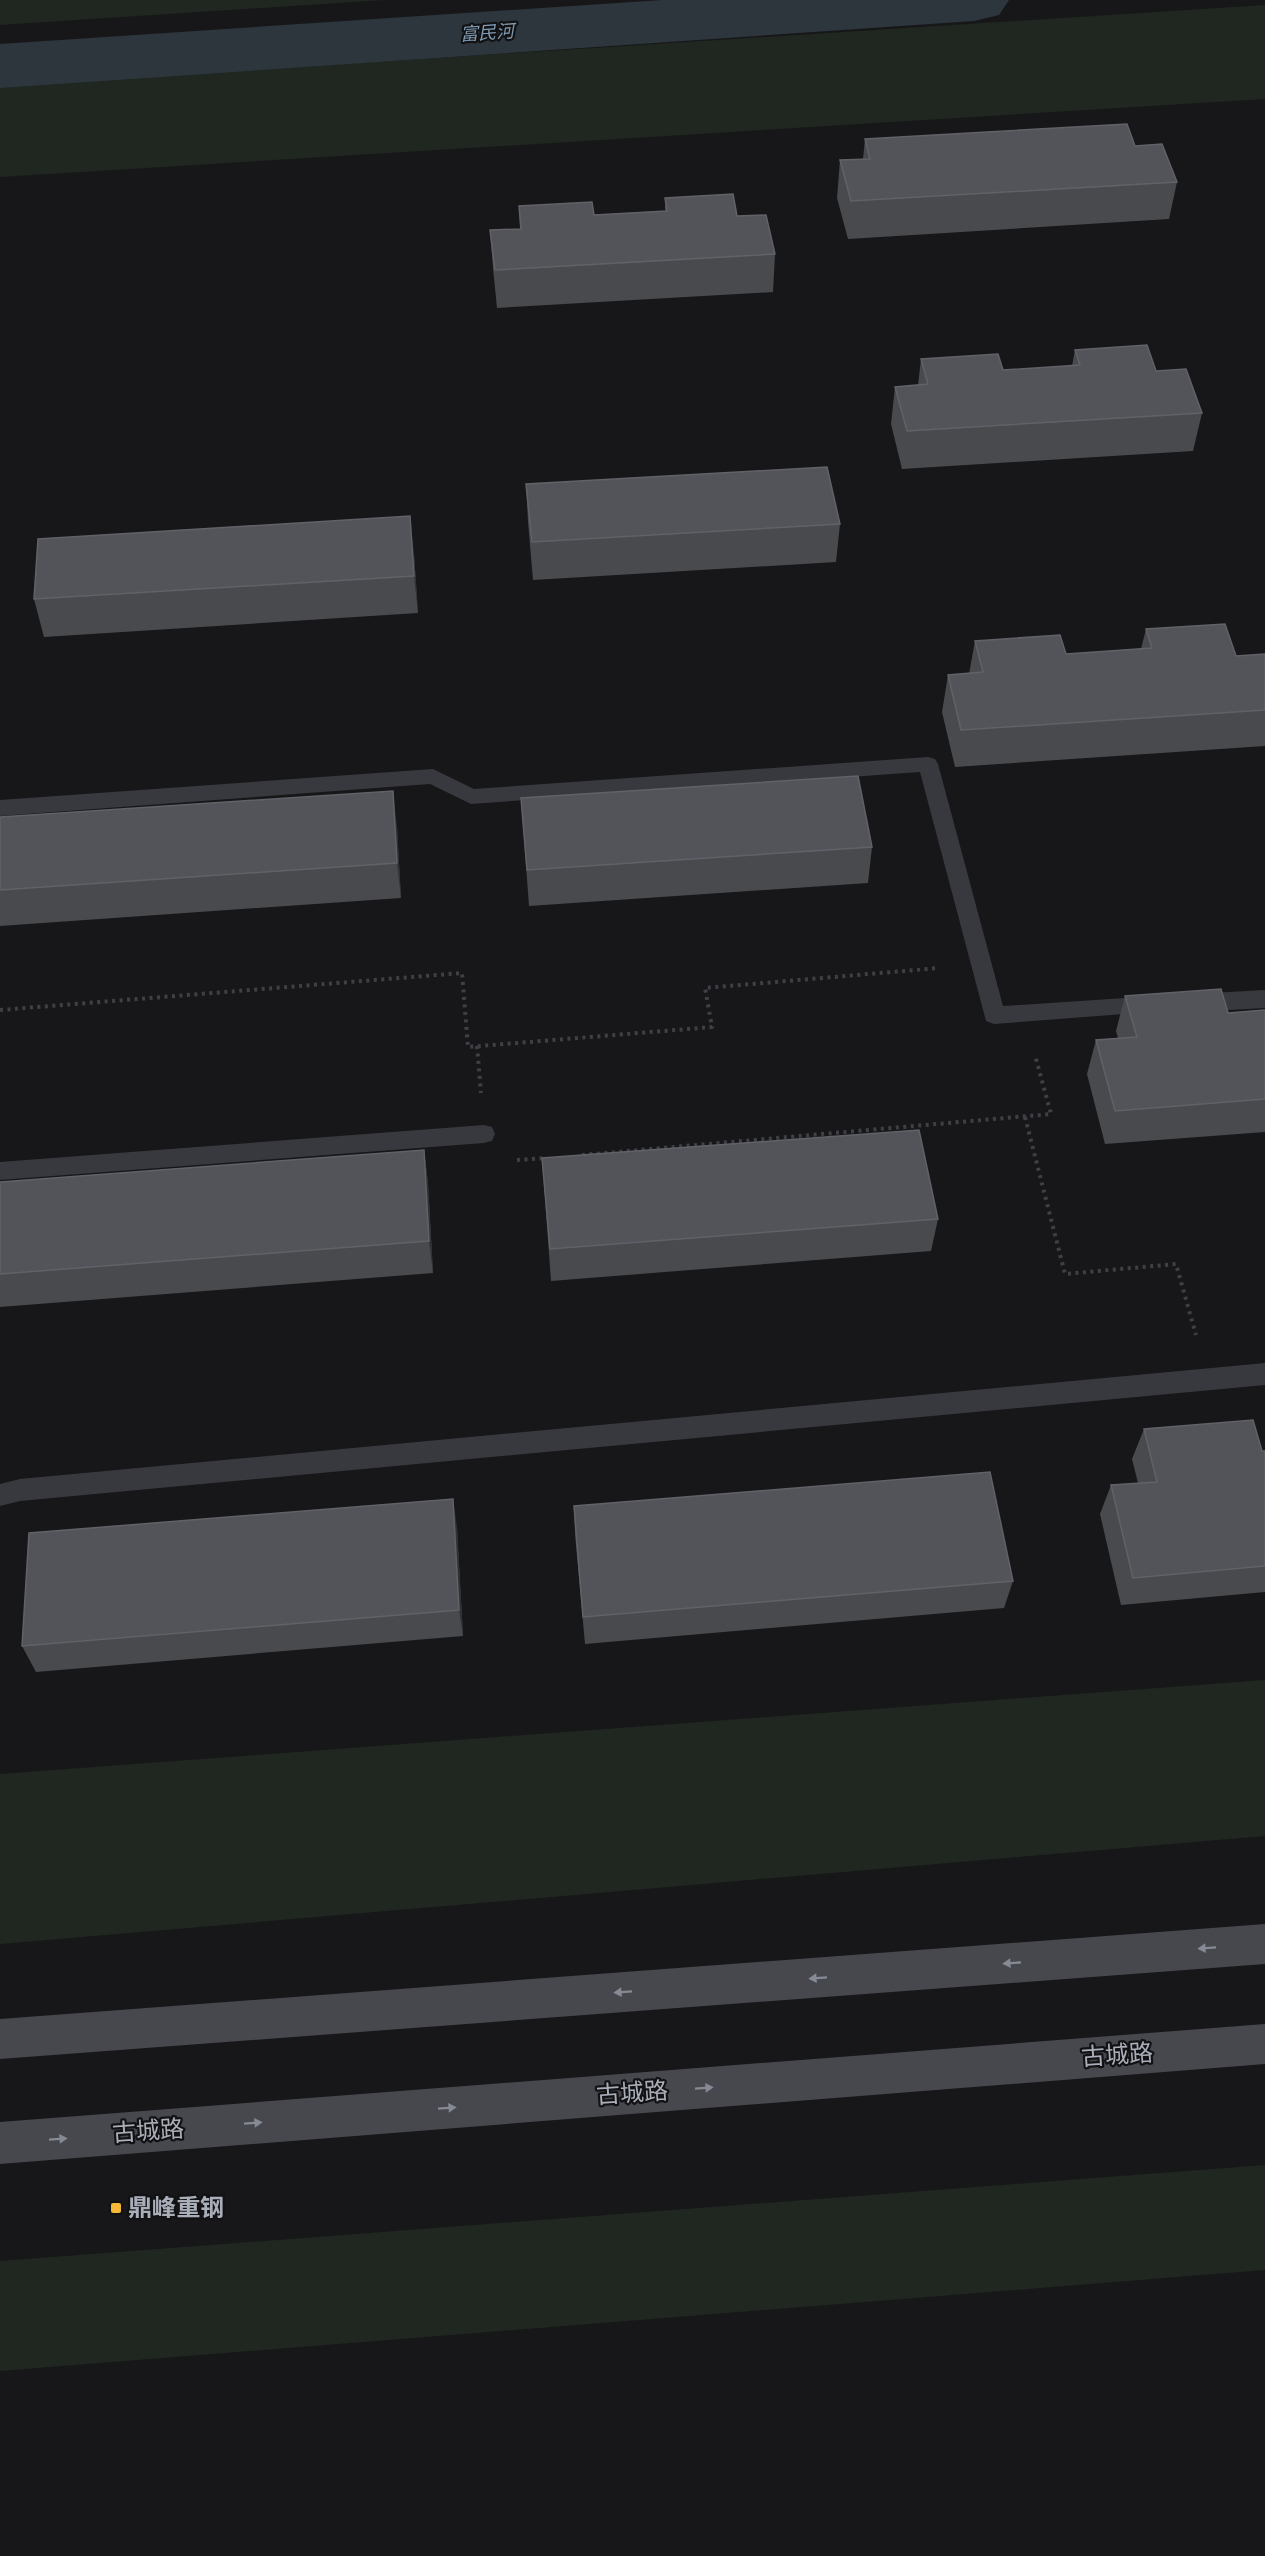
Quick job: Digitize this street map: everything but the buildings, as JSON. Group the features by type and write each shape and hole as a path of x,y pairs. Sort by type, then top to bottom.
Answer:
{"main road":[{"path":"0,2039 1265,1944"},
{"name":"古城路","path":"0,2143 1265,2044"}],"lane":[{"path":"0,808 433,776 471,797 928,764 994,1015 1265,999"},
{"path":"0,1171 484,1134"},
{"path":"0,1495 32,1489 1265,1374"}],"path":[{"path":"0,1011 462,974 468,1047 712,1027 705,988 981,965"},
{"path":"580,1155 1051,1114 1023,1013"},
{"path":"477,1046 486,1163 557,1157"},
{"path":"1025,1117 1065,1274 1176,1264 1209,1380"}],"shaded area":[{"path":"0,0 384,0 0,25"},
{"path":"1265,5 1265,99 0,177 0,86"},
{"path":"1265,1680 1265,1836 0,1944 0,1774"},
{"path":"1265,2165 1265,2270 0,2371 0,2261"}],"waterway":[{"name":"富民河","path":"0,66 974,0"}],"place":[{"name":"鼎峰重钢","path":"116,2208"}]}
